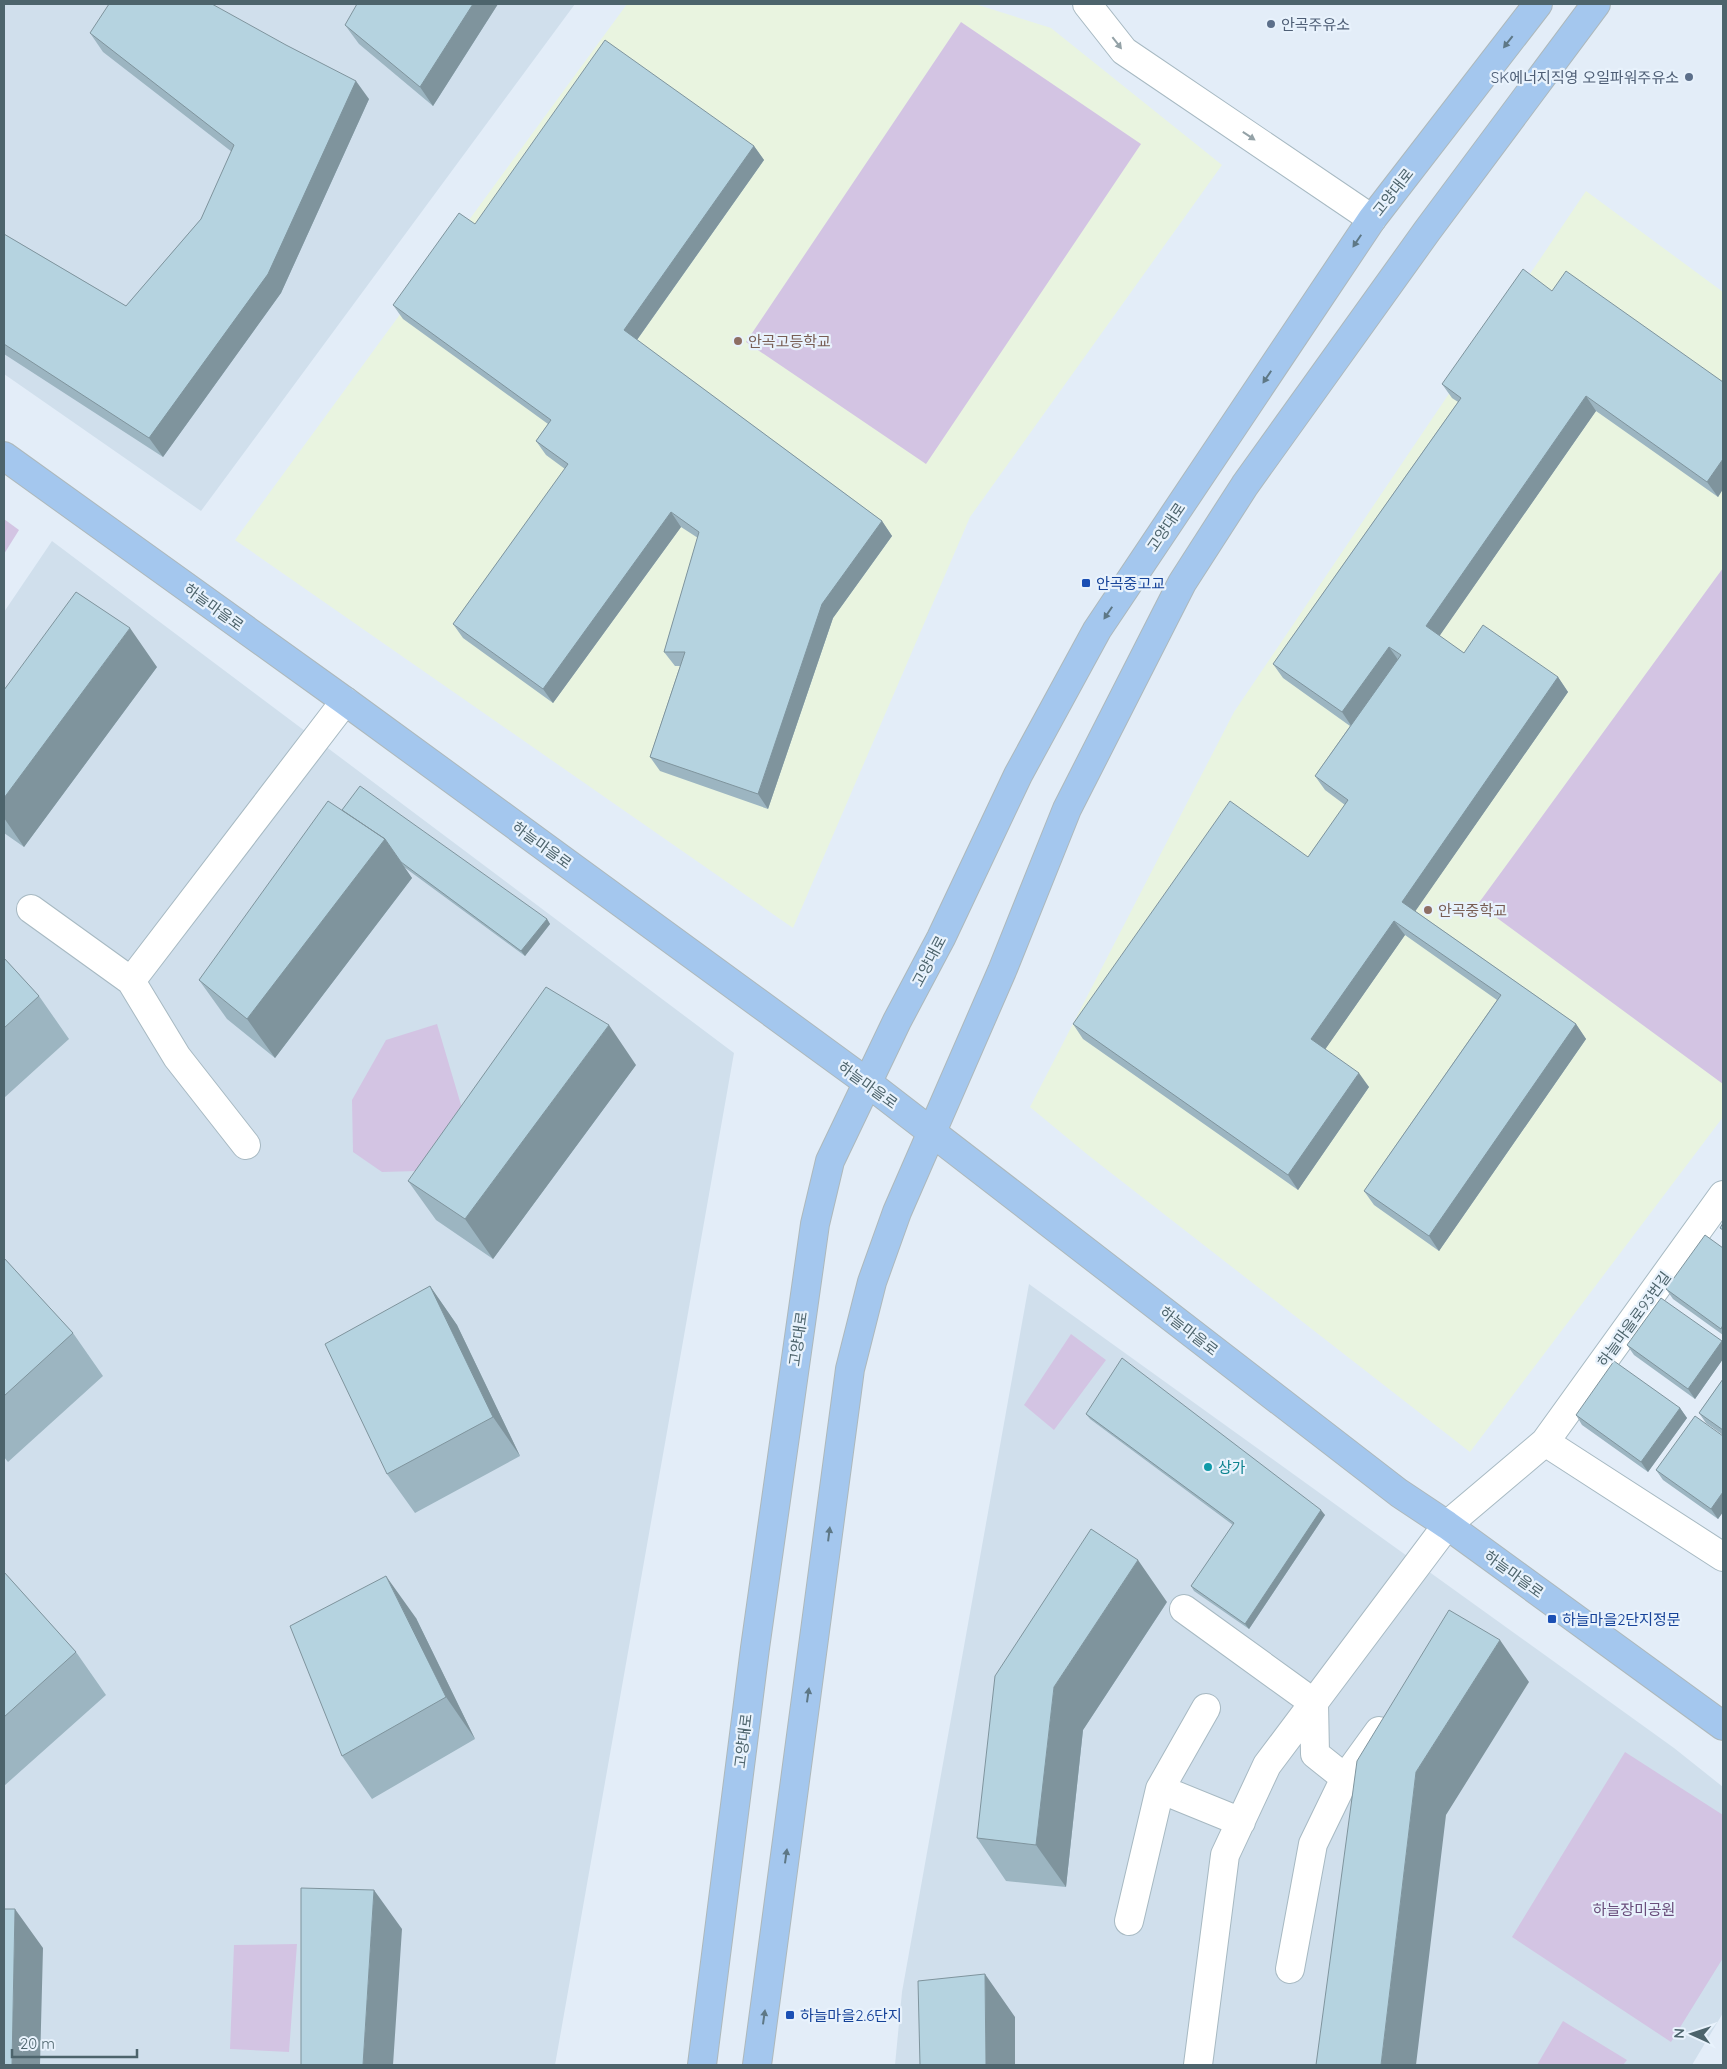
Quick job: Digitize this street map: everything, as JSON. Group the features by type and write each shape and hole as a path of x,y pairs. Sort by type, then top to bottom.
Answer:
{"main road":[{"name":"고양대로","path":"702,2065 756,1638 815,1224 830,1161 941,938 1018,775 1097,630 1372,219 1538,4"},
{"path":"757,2065 850,1369 872,1282 897,1212 932,1133 1067,809 1182,583 1245,485 1427,231 1596,4"},
{"name":"하늘마을로","path":"4,456 345,701 868,1083 1399,1493 1447,1525 1723,1726"}],"street":[{"path":"1087,4 1124,51 1372,219"},
{"path":"131,981 345,701"},
{"path":"31,909 131,981 177,1057 246,1145"},
{"name":"하늘마을로93번길","path":"1198,2065 1225,1855 1267,1765 1447,1525 1545,1442 1723,1195"},
{"path":"1545,1442 1723,1557"},
{"path":"1184,1609 1314,1703 1315,1754 1345,1778"},
{"path":"1129,1921 1160,1789 1206,1708"},
{"path":"1290,1969 1313,1844 1345,1778 1387,1720"},
{"path":"1160,1789 1241,1822"}],"shaded area":[{"path":"4,4 575,4 201,511 4,374"},
{"name":"안곡고등학교","path":"627,4 975,4 1051,28 1222,165 970,517 793,928 235,540"},
{"name":"안곡중학교","path":"1586,191 1723,292 1723,1117 1470,1452 1088,1155 1030,1107 1234,712"},
{"path":"52,541 734,1053 555,2065 4,2065 4,612"},
{"path":"1029,1284 1674,1748 1723,1787 1723,2013 1692,2065 895,2065 902,1992"}],"green space":[{"path":"961,22 1141,144 926,464 746,342"},
{"path":"4,519 19,530 4,554"},
{"path":"1723,568 1723,1084 1478,904"},
{"path":"437,1024 464,1115 417,1171 382,1172 353,1152 352,1100 386,1040"},
{"path":"1071,1334 1106,1360 1054,1430 1024,1405"},
{"name":"하늘장미공원","path":"1625,1752 1723,1815 1723,1958 1671,2042 1512,1937"},
{"path":"297,1944 289,2052 230,2049 234,1945"},
{"path":"1563,2021 1627,2060 1623,2065 1537,2065"}],"building":[{"path":"109,4 212,4 356,81 268,274 149,438 4,344 4,234 126,306 201,219 234,145 90,33"},
{"path":"357,4 473,4 420,87 345,25"},
{"path":"605,40 754,146 624,330 882,521 822,604 758,794 650,757 685,652 664,652 699,532 671,512 543,689 453,624 568,464 536,441 551,420 393,305 459,213 475,224"},
{"path":"1523,269 1552,291 1566,271 1723,382 1723,459 1707,482 1586,396 1426,626 1464,653 1483,625 1558,677 1402,902 1576,1024 1429,1236 1364,1191 1501,995 1394,921 1311,1039 1359,1073 1288,1175 1073,1024 1230,801 1308,857 1348,800 1315,776 1401,655 1389,647 1342,712 1273,664 1461,398 1442,384"},
{"path":"76,592 130,628 4,798 4,690"},
{"path":"360,786 547,919 521,951 401,862 385,839 342,810"},
{"path":"328,801 385,839 247,1019 199,980"},
{"path":"4,958 39,996 4,1028"},
{"path":"546,987 609,1025 465,1219 408,1181"},
{"path":"1705,1235 1723,1248 1723,1325 1721,1329 1666,1289"},
{"path":"4,1258 73,1333 4,1396"},
{"path":"430,1286 493,1417 387,1474 325,1344"},
{"path":"1661,1298 1722,1341 1688,1389 1627,1345"},
{"name":"상가","path":"1122,1358 1321,1510 1245,1624 1191,1586 1234,1523 1086,1414"},
{"path":"1614,1361 1680,1408 1641,1462 1576,1415"},
{"path":"1723,1379 1723,1430 1699,1413"},
{"path":"1695,1416 1723,1436 1723,1492 1711,1509 1656,1470"},
{"path":"1091,1529 1138,1560 1054,1687 1036,1845 977,1838 995,1676"},
{"path":"4,1572 76,1652 4,1717"},
{"path":"386,1576 446,1697 342,1756 290,1626"},
{"path":"1449,1610 1500,1640 1416,1772 1381,2065 1316,2065 1357,1761"},
{"path":"301,1888 374,1890 363,2065 301,2065"},
{"path":"4,1909 15,1909 12,2065 4,2065"},
{"path":"985,1974 986,2065 920,2065 918,1981"}],"place":[{"name":"안곡주유소","path":"1271,24"},
{"name":"SK에너지직영 오일파워주유소","path":"1689,77"},
{"name":"안곡고등학교","path":"738,341"},
{"name":"안곡중고교","path":"1086,583"},
{"name":"안곡중학교","path":"1428,910"},
{"name":"상가","path":"1208,1467"},
{"name":"하늘마을2단지정문","path":"1552,1619"},
{"name":"하늘마을2.6단지","path":"790,2015"}]}
